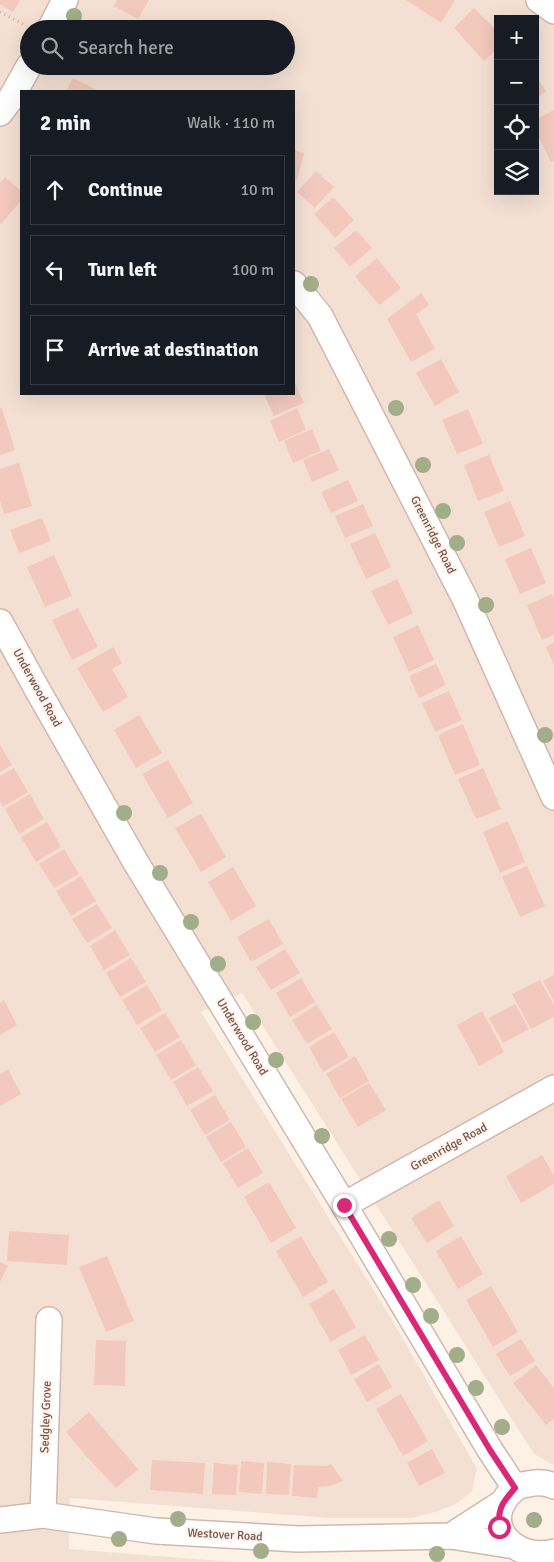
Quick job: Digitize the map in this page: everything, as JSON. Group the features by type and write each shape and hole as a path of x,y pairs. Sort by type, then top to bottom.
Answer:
{"street":[{"path":"55,20 65,0"},
{"path":"539,0 554,11"},
{"path":"0,113 10,100 24,75"},
{"name":"Greenridge Road","path":"295,285 320,316 465,598 554,797"},
{"name":"Underwood Road","path":"0,622 135,861 490,1450 508,1496"},
{"name":"Greenridge Road","path":"344,1205 554,1088"},
{"name":"Sedgley Grove","path":"42,1515 49,1320"},
{"name":"Underwood Road","path":"490,1450 546,1484"},
{"path":"451,1536 508,1496 520,1485 546,1484"},
{"path":"508,1496 499,1514 499,1527 508,1546"},
{"name":"Westover Road","path":"0,1520 42,1515 156,1531 298,1540 451,1536 508,1546 520,1553 541,1557"}],"path":[{"path":"0,12 20,23"}],"shaded area":[{"path":"0,0 554,0 554,1465 534,1454 242,993 201,1012 394,1323 477,1469 472,1491 456,1504 411,1518 330,1518 70,1498 69,1549 233,1562 0,1562"}],"building":[{"path":"0,0 20,0 13,12 0,4"},
{"path":"117,0 149,0 138,19 114,6"},
{"path":"406,0 455,0 441,23"},
{"path":"474,8 494,28 494,52 484,61 454,28"},
{"path":"73,78 97,90 67,90"},
{"path":"539,81 546,91 539,96"},
{"path":"554,110 554,161 551,162 539,138 539,118"},
{"path":"295,150 304,153 297,180 295,179"},
{"path":"316,171 334,187 315,208 297,192"},
{"path":"5,177 20,190 20,202 1,224 0,223 0,183"},
{"path":"333,197 354,220 335,238 314,214"},
{"path":"356,230 372,248 350,267 334,248"},
{"path":"377,258 401,288 379,305 355,276"},
{"path":"421,293 429,305 416,314 435,349 411,362 387,319"},
{"path":"441,359 459,392 435,406 416,373"},
{"path":"295,383 304,403 274,416 264,395 295,395"},
{"path":"0,408 2,408 15,450 0,455"},
{"path":"297,408 306,430 279,442 270,421"},
{"path":"468,409 483,444 457,454 442,420"},
{"path":"312,429 321,451 293,463 284,441"},
{"path":"329,449 339,470 312,482 303,460"},
{"path":"489,455 504,491 478,501 464,465"},
{"path":"19,463 32,506 4,514 0,501 0,469"},
{"path":"348,480 358,501 331,513 321,492"},
{"path":"510,501 525,536 499,547 484,512"},
{"path":"363,504 373,526 345,538 335,516"},
{"path":"42,518 51,541 19,553 10,530"},
{"path":"375,533 391,567 366,579 350,544"},
{"path":"531,548 546,583 520,594 505,559"},
{"path":"54,555 72,596 45,607 27,567"},
{"path":"397,579 413,613 388,625 371,591"},
{"path":"552,594 554,598 554,635 542,640 527,605"},
{"path":"78,608 98,647 72,660 52,620"},
{"path":"418,625 434,660 409,672 393,637"},
{"path":"554,643 554,665 546,647"},
{"path":"113,647 122,663 112,669 128,697 103,712 77,668"},
{"path":"436,664 446,685 419,698 409,676"},
{"path":"449,691 462,720 435,732 422,703"},
{"path":"139,715 162,753 136,768 114,730"},
{"path":"463,724 480,765 455,775 438,735"},
{"path":"0,745 12,765 0,772"},
{"path":"168,760 193,803 168,818 142,774"},
{"path":"14,768 28,792 3,807 0,802 0,776"},
{"path":"483,768 501,809 476,819 458,779"},
{"path":"30,794 44,819 19,834 5,809"},
{"path":"201,814 226,857 201,872 175,828"},
{"path":"508,821 525,862 500,873 483,832"},
{"path":"47,822 61,847 36,862 21,837"},
{"path":"64,849 79,874 54,888 39,864"},
{"path":"527,866 545,906 520,917 502,877"},
{"path":"233,867 256,906 231,921 208,882"},
{"path":"81,876 96,901 71,916 56,891"},
{"path":"97,904 112,928 87,943 72,919"},
{"path":"269,919 283,944 251,962 237,937"},
{"path":"115,930 130,955 104,970 90,946"},
{"path":"285,949 300,973 271,990 256,967"},
{"path":"131,958 146,982 120,997 106,973"},
{"path":"554,975 554,1001 543,981"},
{"path":"301,978 315,1002 290,1017 276,993"},
{"path":"540,980 554,1005 554,1017 531,1029 512,994"},
{"path":"147,985 162,1010 137,1025 122,1000"},
{"path":"4,1000 17,1025 0,1035 0,1003"},
{"path":"515,1004 529,1029 503,1043 489,1018"},
{"path":"317,1005 332,1029 307,1044 292,1020"},
{"path":"482,1011 504,1052 479,1066 457,1025"},
{"path":"165,1013 180,1037 155,1052 140,1028"},
{"path":"334,1032 349,1057 323,1072 309,1047"},
{"path":"181,1040 196,1065 171,1080 156,1055"},
{"path":"355,1056 369,1081 340,1098 326,1074"},
{"path":"198,1067 213,1091 187,1106 173,1082"},
{"path":"8,1069 21,1094 0,1106 0,1074"},
{"path":"369,1083 386,1110 358,1127 341,1099"},
{"path":"215,1095 230,1120 205,1135 190,1110"},
{"path":"231,1122 246,1147 221,1162 206,1137"},
{"path":"248,1148 263,1173 238,1188 223,1163"},
{"path":"542,1155 554,1176 554,1184 521,1203 506,1176"},
{"path":"269,1182 296,1228 271,1243 244,1197"},
{"path":"439,1200 454,1226 427,1243 411,1218"},
{"path":"9,1231 69,1235 67,1265 7,1261"},
{"path":"301,1236 328,1282 303,1297 276,1251"},
{"path":"461,1236 483,1274 458,1289 436,1251"},
{"path":"107,1256 134,1321 106,1332 79,1267"},
{"path":"0,1262 8,1266 0,1282"},
{"path":"491,1286 518,1332 493,1347 466,1300"},
{"path":"334,1289 356,1327 331,1342 309,1304"},
{"path":"365,1335 379,1360 351,1375 338,1350"},
{"path":"521,1339 535,1361 510,1376 496,1354"},
{"path":"96,1340 126,1341 125,1386 94,1385"},
{"path":"379,1364 392,1387 367,1402 354,1379"},
{"path":"536,1365 554,1388 554,1419 546,1425 513,1383"},
{"path":"401,1394 428,1441 403,1456 376,1409"},
{"path":"89,1412 138,1469 116,1488 66,1432"},
{"path":"432,1449 445,1473 419,1486 407,1463"},
{"path":"152,1460 205,1463 203,1494 150,1490"},
{"path":"241,1461 264,1463 262,1494 239,1492"},
{"path":"267,1462 291,1464 289,1495 266,1494"},
{"path":"214,1463 238,1465 236,1495 212,1494"},
{"path":"331,1464 343,1481 330,1486 318,1487 317,1498 292,1496 294,1465 326,1466"}],"route":[{"path":"344,1205 490,1450 515,1488 502,1503 499,1514 499,1527"}]}
